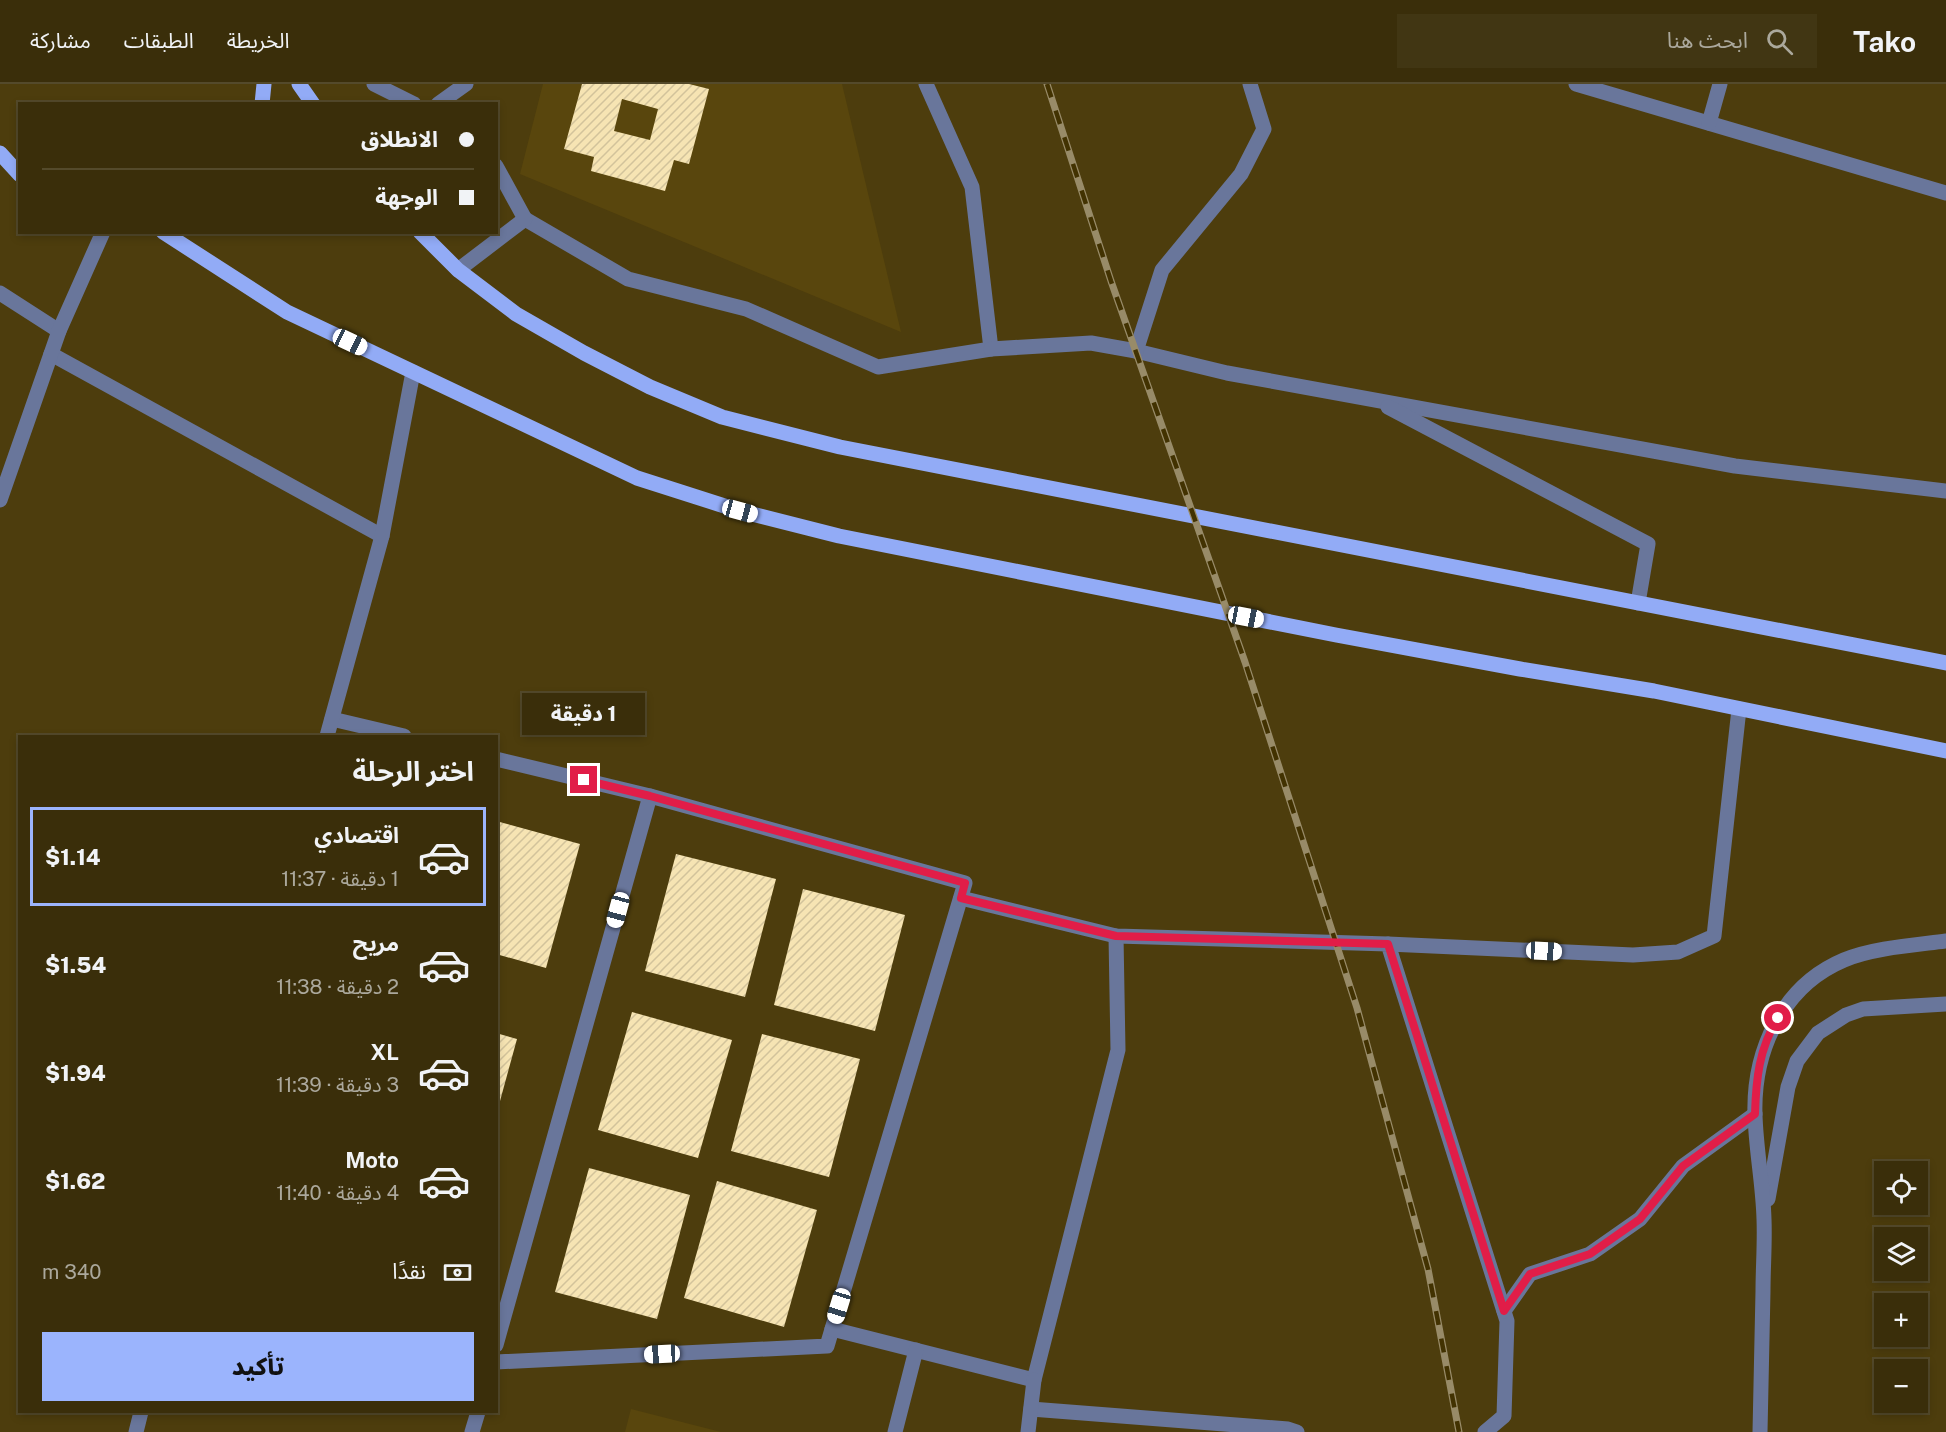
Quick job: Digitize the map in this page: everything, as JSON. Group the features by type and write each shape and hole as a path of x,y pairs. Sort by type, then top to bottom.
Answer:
{"main road":[{"path":"262,102 264,84"},
{"path":"299,84 312,102"},
{"path":"0,153 18,172"},
{"path":"166,234 287,312 637,478 691,497 839,536 1336,635 1653,691 1946,751"},
{"path":"422,234 458,270 516,314 650,387 722,417 840,447 1946,663"}],"street":[{"path":"374,84 410,102"},
{"path":"441,102 466,84"},
{"path":"926,84 972,187 991,349"},
{"path":"1136,351 1162,270 1240,174 1264,129 1250,84"},
{"path":"1576,84 1946,193"},
{"path":"1709,123 1720,84"},
{"path":"498,170 525,219 628,279 746,309 878,367 991,349 1091,343 1136,351 1227,373 1735,466 1946,491"},
{"path":"458,270 525,219"},
{"path":"0,500 59,331 102,234"},
{"path":"0,293 59,331"},
{"path":"51,354 382,536"},
{"path":"327,735 382,536 413,372"},
{"path":"1375,400 1648,544 1638,603"},
{"path":"961,898 1116,936 1388,944 1632,955 1678,952 1714,936 1739,708"},
{"path":"332,719 400,735"},
{"path":"498,759 650,796 965,883 827,1346 498,1362"},
{"path":"498,1338 650,796"},
{"path":"1028,1432 1034,1380 1118,1050 1116,936"},
{"path":"1760,1432 1764,1220 1755,1114 1756,1079 1761,1053 1784,1007 1822,971 1845,959 1886,949 1946,941"},
{"path":"1388,944 1507,1321 1504,1416 1485,1432"},
{"path":"1764,1220 1788,1087 1797,1061 1806,1046 1832,1023 1863,1009 1946,1004"},
{"path":"1504,1311 1530,1274 1590,1254 1640,1219 1683,1166 1755,1114"},
{"path":"832,1329 1034,1380"},
{"path":"895,1432 916,1350"},
{"path":"1031,1409 1292,1431"},
{"path":"136,1432 141,1413"},
{"path":"472,1432 478,1413"}],"shaded area":[{"path":"543,84 842,84 901,332 520,174"},
{"path":"631,1409 721,1432 625,1432"}],"building":[{"path":"582,84 689,84 709,89 689,164 674,160 665,191 591,171 594,157 564,149","holes":["622,99 658,109 650,140 614,131"]},
{"path":"498,822 580,844 546,968 498,955"},
{"path":"676,854 776,879 745,997 645,971"},
{"path":"803,889 905,915 875,1031 774,1005"},
{"path":"632,1012 732,1040 698,1158 598,1130"},
{"path":"498,1034 517,1039 498,1108"},
{"path":"762,1034 860,1059 829,1177 731,1151"},
{"path":"589,1168 690,1195 657,1319 555,1292"},
{"path":"717,1181 817,1210 784,1327 684,1298"}],"railway":[{"path":"1047,84 1111,281 1245,662 1357,1008 1428,1269 1459,1432"}],"route":[{"path":"584,780 965,883 961,898 1116,936 1388,944 1504,1311 1530,1274 1590,1254 1640,1219 1683,1166 1755,1114 1756,1079 1761,1053 1778,1018"}]}
